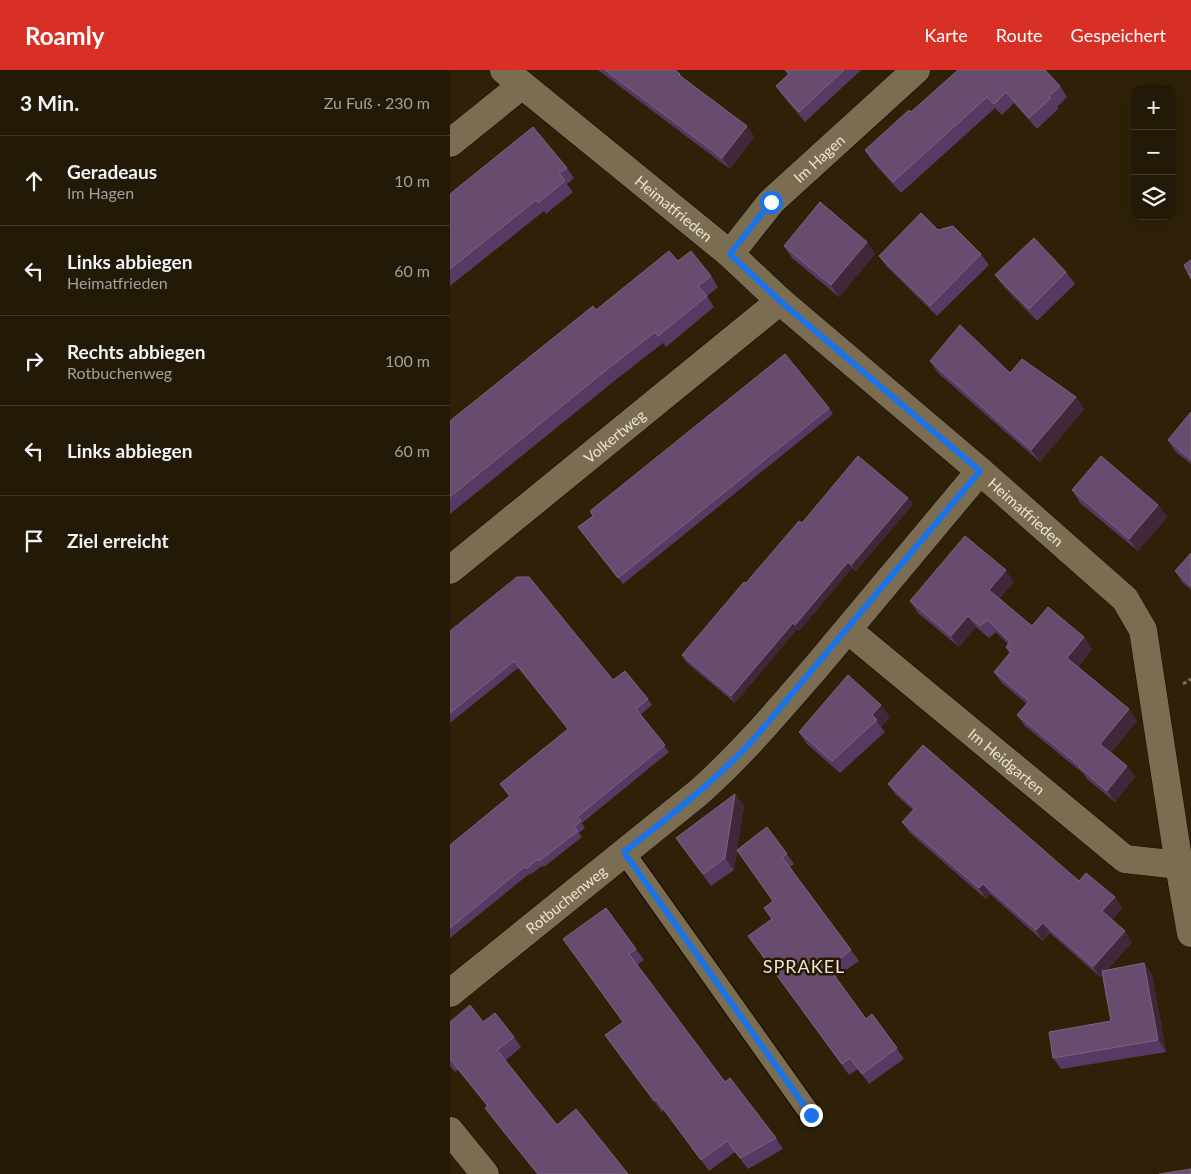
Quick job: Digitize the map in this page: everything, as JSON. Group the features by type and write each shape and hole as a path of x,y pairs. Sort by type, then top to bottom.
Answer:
{"street":[{"name":"Im Hagen","path":"730,254 771,202 916,70"},
{"name":"Heimatfrieden","path":"513,77 730,254 780,301 980,471 1125,599 1143,630 1178,865 1191,933"},
{"path":"450,143 513,77"},
{"name":"Volkertweg","path":"450,570 780,301"},
{"name":"Rotbuchenweg","path":"450,992 698,793 728,766 753,740 848,630 980,471"},
{"name":"Im Heidgarten","path":"848,630 1125,859 1178,865"},
{"path":"450,1131 485,1174"}],"lane":[{"path":"624,852 811,1115"}],"building":[{"path":"605,70 675,70 747,126 722,158"},
{"path":"786,70 844,70 799,112 776,86 789,74"},
{"path":"958,70 1045,70 1060,86 1049,96 1051,98 1029,118 1006,92 994,104 987,97 893,182 865,150 909,110 911,112"},
{"path":"533,127 567,168 559,173 565,181 538,203 536,200 450,269 450,194"},
{"path":"820,202 867,242 831,285 784,246"},
{"path":"921,213 938,230 953,226 981,254 930,306 879,256"},
{"path":"1034,238 1066,272 1029,309 995,275"},
{"path":"669,251 678,261 691,251 711,276 698,286 707,296 658,336 655,332 605,371 450,497 450,421 593,306 596,310"},
{"path":"1191,260 1191,279 1184,265"},
{"path":"960,325 1010,373 1022,359 1076,397 1031,450 930,361"},
{"path":"785,354 829,408 618,578 578,527 593,516 590,511"},
{"path":"1191,412 1191,460 1168,440"},
{"path":"858,456 908,498 851,565 848,562 795,625 793,623 731,696 682,655 799,521 802,523"},
{"path":"1101,456 1158,505 1129,539 1072,490"},
{"path":"965,536 1006,570 989,590 1032,626 1048,607 1084,637 1067,658 1129,709 1100,744 1127,766 1107,791 1080,766 1017,715 1029,701 994,672 1011,652 1006,647 1010,642 988,620 980,626 968,616 951,636 910,601"},
{"path":"1191,553 1191,586 1175,571"},
{"path":"517,577 529,577 613,680 625,671 648,699 636,709 665,745 577,817 581,821 574,827 578,831 539,861 538,859 526,869 524,867 450,928 450,845 510,796 500,784 568,729 514,661 450,713 450,631"},
{"path":"848,675 881,705 872,715 877,720 832,761 799,732"},
{"path":"923,745 1079,881 1086,873 1115,897 1102,911 1125,931 1093,967 1043,923 1036,930 983,884 979,888 902,822 915,808 888,784"},
{"path":"735,794 725,858 703,874 676,838"},
{"path":"767,827 787,854 782,857 851,950 828,967 866,1019 872,1014 897,1048 862,1074 850,1058 842,1064 748,936 772,919 764,908 773,901 737,850"},
{"path":"606,908 636,949 629,954 725,1082 730,1078 776,1138 740,1158 727,1141 701,1160 605,1035 623,1022 563,939"},
{"path":"1144,963 1158,1040 1053,1058 1049,1032 1111,1021 1102,971"},
{"path":"470,1005 483,1022 495,1013 514,1037 497,1050 557,1125 576,1109 628,1174 538,1174 485,1108 488,1106 450,1059 450,1022"},
{"path":"1191,1169 1191,1174 1159,1174"}],"district":[{"name":"SPRAKEL","path":"804,966"}],"route":[{"path":"771,202 730,254 780,301 980,471 848,630 753,740 698,793 624,852 811,1115"}]}
